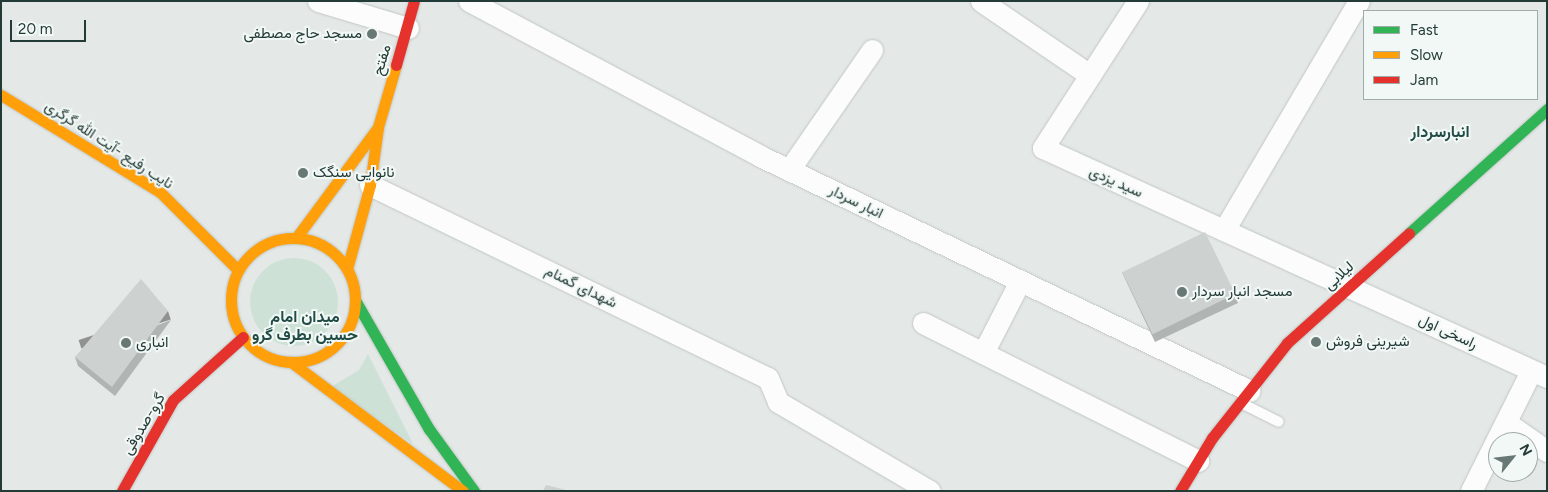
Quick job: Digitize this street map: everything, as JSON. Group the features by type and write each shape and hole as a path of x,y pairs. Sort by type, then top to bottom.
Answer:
{"main road":[{"name":"مفتح","path":"378,127 408,28 414,1"},
{"name":"نایب رفیع -آیت الله گرگری","path":"1,95 160,192 238,270"},
{"name":"لیلابی","path":"1180,491 1198,461 1245,396 1287,343 1543,117"},
{"path":"347,269 370,185 378,127"},
{"path":"296,238 378,127"},
{"path":"355,300 352,320 343,337 329,351 311,360 291,362 273,359 257,350 243,337 231,305 238,270 262,246 296,238 316,242 334,253 347,269 355,300 428,429 474,491"},
{"name":"گرو-صدوقی","path":"122,491 174,400 243,337"},
{"path":"291,362 463,491"}],"street":[{"path":"318,1 408,28"},
{"name":"انبار سردار","path":"469,1 789,170 1020,281 1245,396"},
{"path":"981,1 1090,75"},
{"name":"سید یزدی","path":"1138,1 1043,148 1349,287"},
{"path":"1224,230 1359,1"},
{"path":"789,170 872,50"},
{"name":"شهدای گمنام","path":"370,185 768,378 778,402 930,491"},
{"path":"983,352 1020,281"},
{"name":"راسخی اول","path":"1349,287 1539,374"},
{"path":"923,323 1198,461"},
{"path":"1471,491 1507,423 1539,374"},
{"path":"1507,423 1547,451"}],"lane":[{"path":"1245,396 1279,422"}],"green space":[{"path":"294,258 311,261 325,271 335,285 338,302 335,319 325,333 311,343 294,346 277,343 263,333 253,319 250,302 253,285 263,271 277,261"},
{"path":"368,354 413,444 331,387 359,370"}],"building":[{"name":"مسجد انبار سردار","path":"1205,232 1235,294 1153,334 1122,272"},
{"name":"انباری","path":"141,279 168,311 112,387 75,357"},
{"path":"546,485 570,491 543,491"}],"traffic: fast":[{"path":"1409,233 1547,109"},
{"path":"355,300 429,429 474,491"}],"traffic: slow":[{"path":"347,269 370,185 378,127 396,65"},
{"path":"1,95 160,192 238,270"},
{"path":"296,238 376,130"},
{"path":"293,238 317,243 337,256 350,276 355,300 350,324 337,344 317,357 293,362 269,357 249,344 236,324 231,300 236,276 249,256 269,243 293,238"},
{"path":"291,362 463,491"}],"traffic: jam":[{"path":"396,65 414,1"},
{"path":"1180,491 1212,438 1287,343 1409,233"},
{"path":"122,491 173,400 243,337"}],"place":[{"name":"مسجد حاج مصطفی","path":"372,34"},
{"name":"نانوایی سنگک","path":"303,173"},
{"name":"مسجد انبار سردار","path":"1182,292"},
{"name":"شیرینی فروش","path":"1316,342"},
{"name":"انباری","path":"126,343"}],"district":[{"name":"انبارسردار","path":"1440,132"},
{"name":"میدان امام حسین بطرف گرو","path":"305,326"}]}
